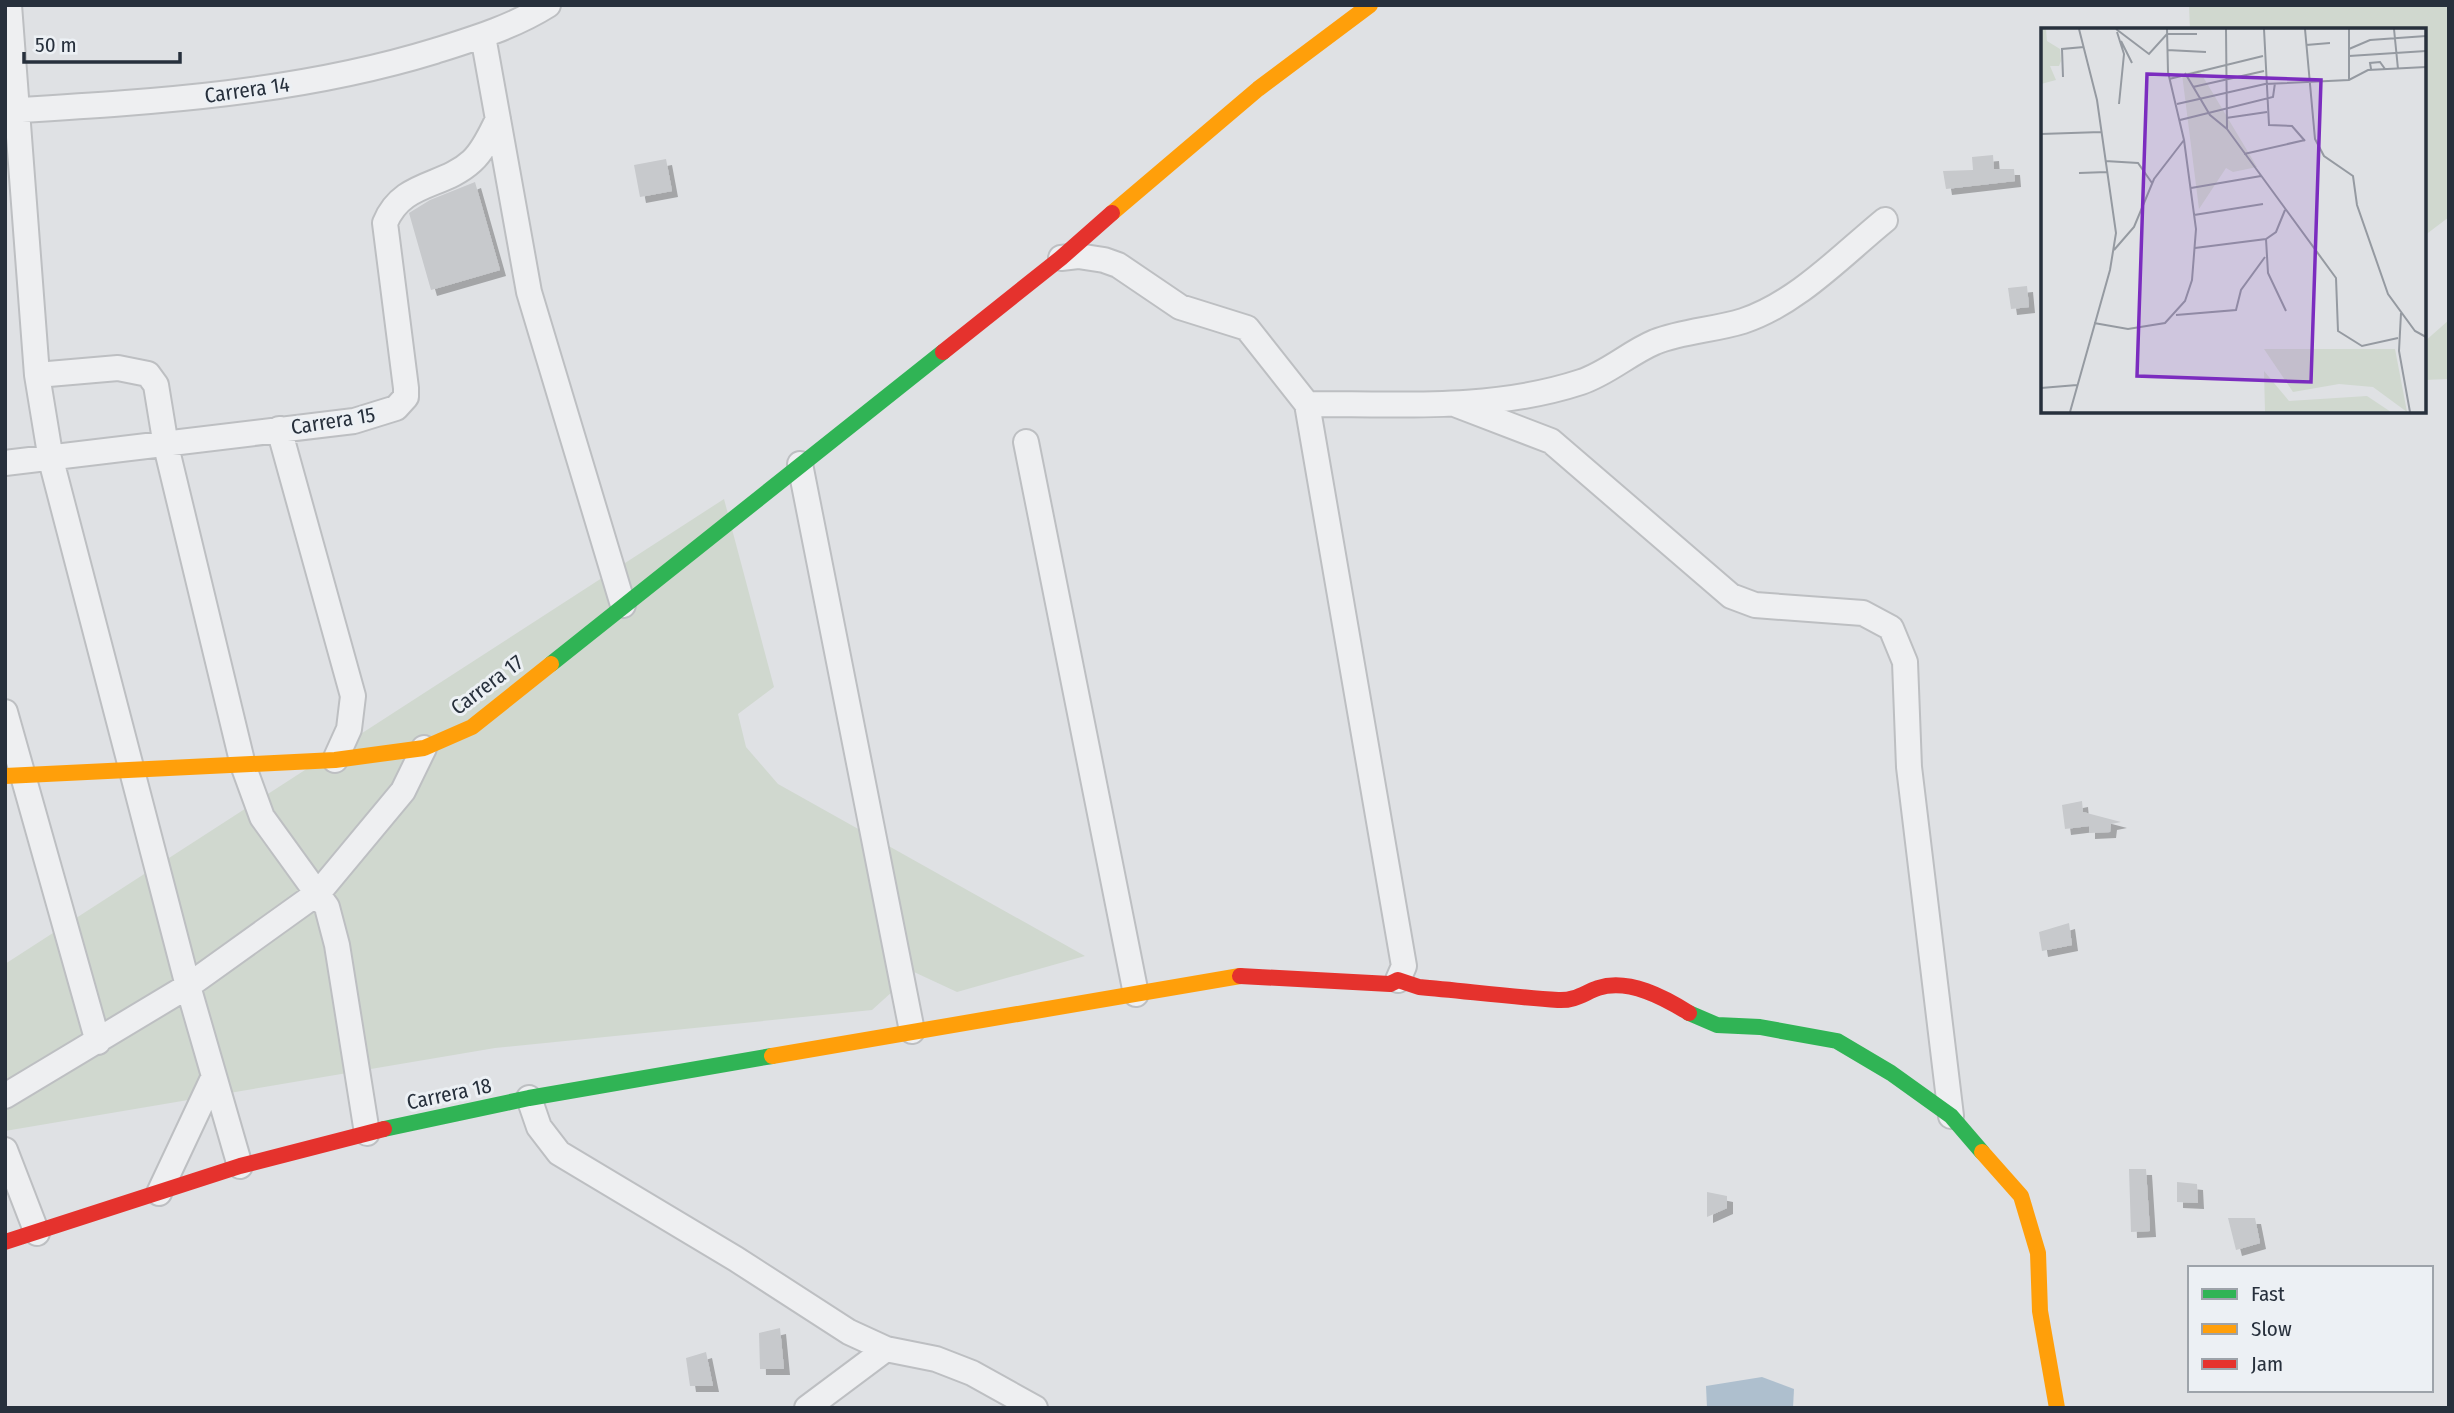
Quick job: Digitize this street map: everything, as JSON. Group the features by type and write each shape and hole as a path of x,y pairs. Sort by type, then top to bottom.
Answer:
{"street":[{"path":"9,5 10,111 37,375 51,460 188,986 240,1166"},
{"name":"Carrera 14","path":"10,111 119,105 272,87 370,71 483,36 548,5"},
{"name":"Carrera 17","path":"13,776 335,760 424,748 471,727 1061,258 1248,97 1370,5"},
{"path":"483,36 529,292 623,605"},
{"name":"Carrera 15","path":"5,463 51,460 354,421 384,413 403,403 406,388 386,223 399,199 449,176 473,160 498,119"},
{"path":"1307,404 1457,405 1554,390 1581,382 1605,373 1655,342 1742,321 1767,311 1803,288 1885,220"},
{"path":"1061,258 1078,256 1118,265 1180,307 1247,328 1307,404 1404,967 1398,980"},
{"path":"37,375 118,368 148,374 156,385 166,446 243,765 262,817 327,907 337,945 367,1133"},
{"path":"1457,405 1551,441 1731,596 1755,604 1863,613 1891,628 1905,662 1909,767 1951,1116"},
{"path":"279,429 353,696 349,729 335,760"},
{"path":"1026,442 1136,994"},
{"path":"800,464 912,1031"},
{"path":"5,712 13,776 98,1042"},
{"path":"5,1096 188,986 318,892 403,791 424,748"},
{"name":"Carrera 18","path":"5,1242 240,1166 367,1133 529,1098 1243,976 1390,984 1398,980 1419,987 1527,999 1562,1000 1616,986 1658,994 1697,1019 1717,1026 1760,1027 1837,1041 1891,1073 1951,1116 2021,1196 2038,1254 2040,1311 2057,1408"},
{"path":"159,1193 214,1076"},
{"path":"529,1098 539,1127 559,1153 736,1259 849,1332 886,1349 948,1364 1035,1408"},
{"path":"5,1150 37,1233"},
{"path":"807,1408 886,1349"}],"shaded area":[{"path":"2189,5 2449,5 2449,217 2426,234 2426,28 2190,28"},
{"path":"2449,320 2449,379 2426,380 2426,340"},
{"path":"724,499 774,687 738,714 746,747 778,784 1085,956 957,992 914,972 872,1010 495,1048 5,1131 5,964"}],"water":[{"path":"1762,1377 1794,1389 1793,1408 1707,1408 1706,1386"}],"building":[{"path":"1993,155 1994,169 2014,169 2015,181 1946,189 1943,171 1973,170 1972,157"},
{"path":"666,159 672,191 640,197 634,165"},
{"path":"475,182 500,270 431,290 409,213 430,200"},
{"path":"2027,286 2029,307 2011,309 2008,288"},
{"path":"2082,801 2083,812 2121,822 2111,824 2110,832 2089,833 2089,826 2065,829 2062,805"},
{"path":"2069,923 2072,945 2042,951 2039,932"},
{"path":"2129,1169 2146,1169 2150,1231 2131,1232"},
{"path":"2177,1182 2197,1184 2198,1203 2177,1202"},
{"path":"1707,1192 1727,1196 1727,1208 1707,1217"},
{"path":"2228,1218 2255,1218 2260,1243 2236,1250"},
{"path":"780,1328 784,1369 760,1369 759,1333"},
{"path":"706,1352 713,1386 690,1386 686,1358"}],"traffic: fast":[{"path":"551,664 943,352"},
{"path":"1689,1013 1717,1025 1760,1027 1837,1041 1891,1073 1951,1116 1982,1152"},
{"path":"384,1129 529,1098 772,1056"}],"traffic: slow":[{"path":"1112,213 1258,89 1370,5"},
{"path":"5,776 335,760 424,748 472,727 551,664"},
{"path":"772,1056 1240,976"},
{"path":"1982,1152 2021,1196 2038,1253 2040,1311 2057,1408"}],"traffic: jam":[{"path":"943,352 1061,258 1112,213"},
{"path":"1240,976 1390,984 1398,980 1419,987 1558,1000 1574,998 1598,988 1622,986 1646,991 1689,1013"},
{"path":"5,1242 240,1166 384,1129"}]}
